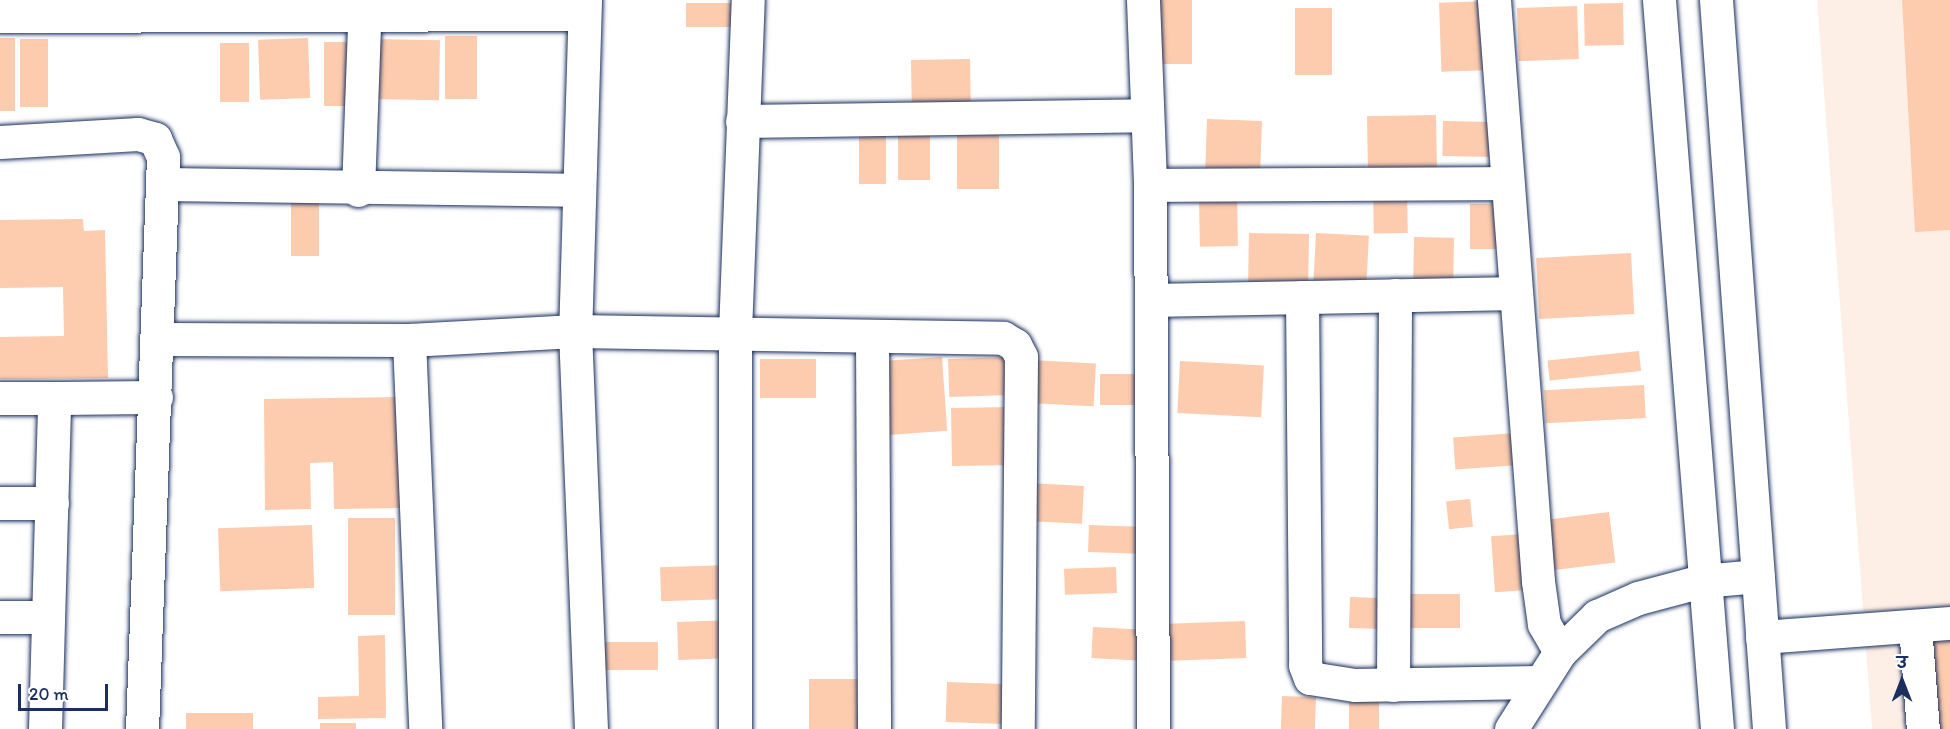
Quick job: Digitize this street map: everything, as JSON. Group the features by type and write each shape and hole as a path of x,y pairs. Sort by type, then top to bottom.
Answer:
{"street":[{"path":"735,729 735,332 748,0"},
{"path":"1143,0 1154,300 1153,729"},
{"path":"1494,0 1514,293 1539,592 1548,637 1560,652"},
{"path":"1659,0 1702,581 1717,729"},
{"path":"1716,0 1769,729"},
{"path":"17,11 584,7 576,189 575,331 591,729"},
{"path":"358,189 365,8"},
{"path":"742,121 1147,115"},
{"path":"0,142 138,134 155,140 163,157 156,397 142,729"},
{"path":"1150,184 1506,183"},
{"path":"163,184 358,189 576,189"},
{"path":"1154,300 1514,293"},
{"path":"1394,685 1395,296"},
{"path":"1302,297 1305,665 1310,678 1324,682 1394,685 1539,682"},
{"path":"157,339 410,340 575,331 1003,338 1015,345 1021,357 1018,729"},
{"path":"872,337 874,729"},
{"path":"410,340 425,729"},
{"path":"0,398 156,397"},
{"path":"45,729 54,398"},
{"path":"0,503 52,504"},
{"path":"1511,729 1560,652 1597,616 1638,598 1702,581 1758,576"},
{"path":"0,617 48,617"},
{"path":"1762,637 1950,623"},
{"path":"1915,626 1923,729"}],"shaded area":[{"path":"1817,0 1950,0 1950,729 1872,729"}],"building":[{"path":"1160,0 1192,0 1192,64 1160,64"},
{"path":"1902,0 1950,0 1950,230 1915,232"},
{"path":"1490,1 1492,70 1441,72 1439,3"},
{"path":"686,3 739,3 739,27 686,27"},
{"path":"1623,3 1624,45 1585,46 1584,4"},
{"path":"1577,6 1579,59 1519,61 1517,8"},
{"path":"1295,8 1332,8 1332,75 1295,75"},
{"path":"445,36 477,36 477,99 445,99"},
{"path":"0,38 15,38 15,111 0,111"},
{"path":"308,38 310,98 260,100 258,40"},
{"path":"20,39 48,39 48,107 20,107"},
{"path":"373,39 440,40 439,100 372,99"},
{"path":"324,42 357,42 357,106 324,106"},
{"path":"220,43 249,43 249,102 220,102"},
{"path":"970,59 971,116 912,117 911,60"},
{"path":"1436,115 1437,170 1368,171 1367,116"},
{"path":"1207,119 1262,121 1260,172 1205,170"},
{"path":"1443,121 1494,122 1493,157 1442,156"},
{"path":"898,133 930,133 930,180 898,180"},
{"path":"859,134 886,134 886,184 859,184"},
{"path":"957,135 999,135 999,189 957,189"},
{"path":"1407,189 1408,233 1374,234 1373,190"},
{"path":"1237,195 1238,246 1200,247 1199,196"},
{"path":"291,200 319,200 319,256 291,256"},
{"path":"1470,204 1506,204 1506,249 1470,249"},
{"path":"83,219 84,231 105,230 108,378 0,379 0,337 64,336 63,287 0,288 0,220"},
{"path":"1249,233 1309,234 1308,287 1248,286"},
{"path":"1316,233 1369,236 1366,293 1313,290"},
{"path":"1414,237 1454,238 1453,287 1413,286"},
{"path":"1631,253 1634,314 1539,319 1536,258"},
{"path":"1639,351 1641,371 1550,381 1548,361"},
{"path":"942,357 947,431 888,435 883,361"},
{"path":"1008,357 1009,395 949,397 948,359"},
{"path":"760,359 816,359 816,398 760,398"},
{"path":"1031,360 1096,363 1094,406 1029,403"},
{"path":"1180,361 1264,365 1261,417 1177,413"},
{"path":"1100,374 1153,374 1153,405 1100,405"},
{"path":"1644,385 1646,418 1546,423 1544,390"},
{"path":"401,397 403,508 334,509 333,462 310,463 311,509 265,510 264,399"},
{"path":"1014,407 1015,465 952,466 951,408"},
{"path":"1517,433 1519,465 1455,469 1453,437"},
{"path":"1029,483 1084,486 1082,524 1027,521"},
{"path":"1470,499 1473,527 1449,529 1446,502"},
{"path":"1609,512 1615,563 1555,570 1548,519"},
{"path":"348,518 395,518 395,615 348,615"},
{"path":"312,525 314,588 220,591 218,528"},
{"path":"1089,525 1141,527 1140,554 1088,552"},
{"path":"1524,534 1528,590 1495,592 1491,536"},
{"path":"728,565 729,599 661,601 660,567"},
{"path":"1116,567 1117,593 1065,595 1064,569"},
{"path":"1408,594 1460,594 1460,628 1408,628"},
{"path":"1350,597 1382,598 1381,629 1349,628"},
{"path":"732,620 733,658 678,660 677,622"},
{"path":"1245,621 1246,658 1169,661 1168,624"},
{"path":"1093,627 1144,630 1142,661 1091,658"},
{"path":"1950,631 1950,729 1937,729 1931,632"},
{"path":"385,635 386,718 318,719 318,697 359,696 358,636"},
{"path":"602,642 658,642 658,670 602,670"},
{"path":"809,679 865,679 865,729 809,729"},
{"path":"947,682 1012,684 1011,724 946,722"},
{"path":"1282,696 1316,697 1315,729 1281,729"},
{"path":"1349,697 1379,697 1379,729 1349,729"},
{"path":"186,713 253,713 253,729 186,729"},
{"path":"320,723 356,723 356,729 320,729"}]}
